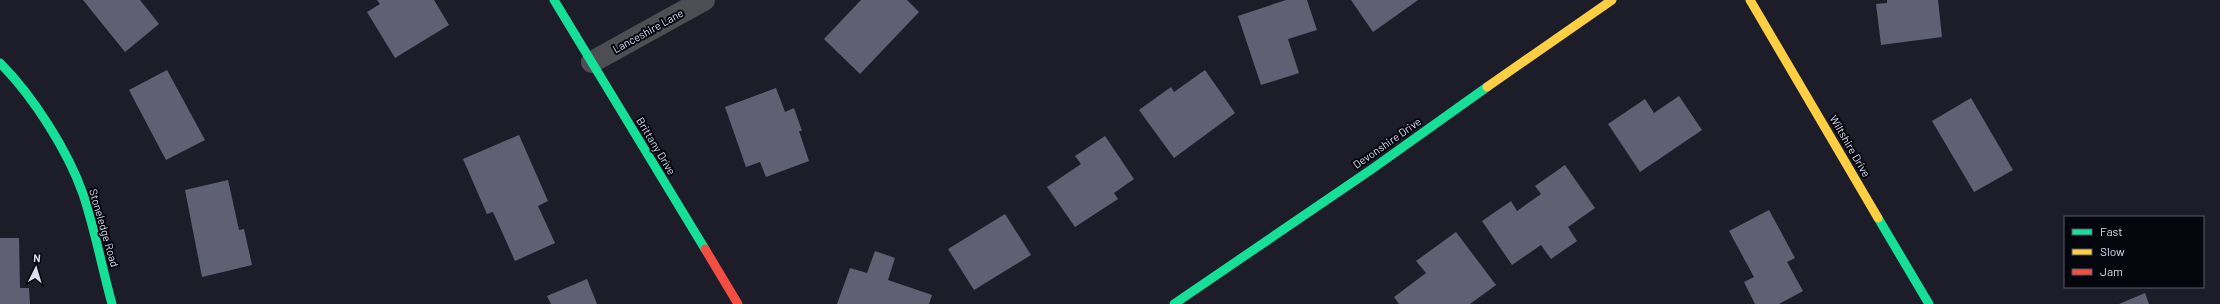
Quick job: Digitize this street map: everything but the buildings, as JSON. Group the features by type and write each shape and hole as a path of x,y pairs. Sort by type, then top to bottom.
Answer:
{"street":[{"name":"Brittany Drive","path":"554,0 738,304"},
{"name":"Lanceshire Lane","path":"592,62 704,0"},
{"name":"Devonshire Drive","path":"1174,304 1372,169 1612,0"},
{"name":"Wiltshire Drive","path":"1750,0 1929,304"},
{"name":"Stoneledge Road","path":"0,63 12,75 58,140 83,194 112,304"}],"traffic: fast":[{"path":"554,0 705,249"},
{"path":"0,63 25,91 37,108 59,142 76,177 91,221 112,304"},
{"path":"1174,304 1372,169 1487,87"},
{"path":"1878,218 1929,304"}],"traffic: slow":[{"path":"1487,87 1612,0"},
{"path":"1750,0 1878,218"}],"traffic: jam":[{"path":"705,249 738,304"}]}
